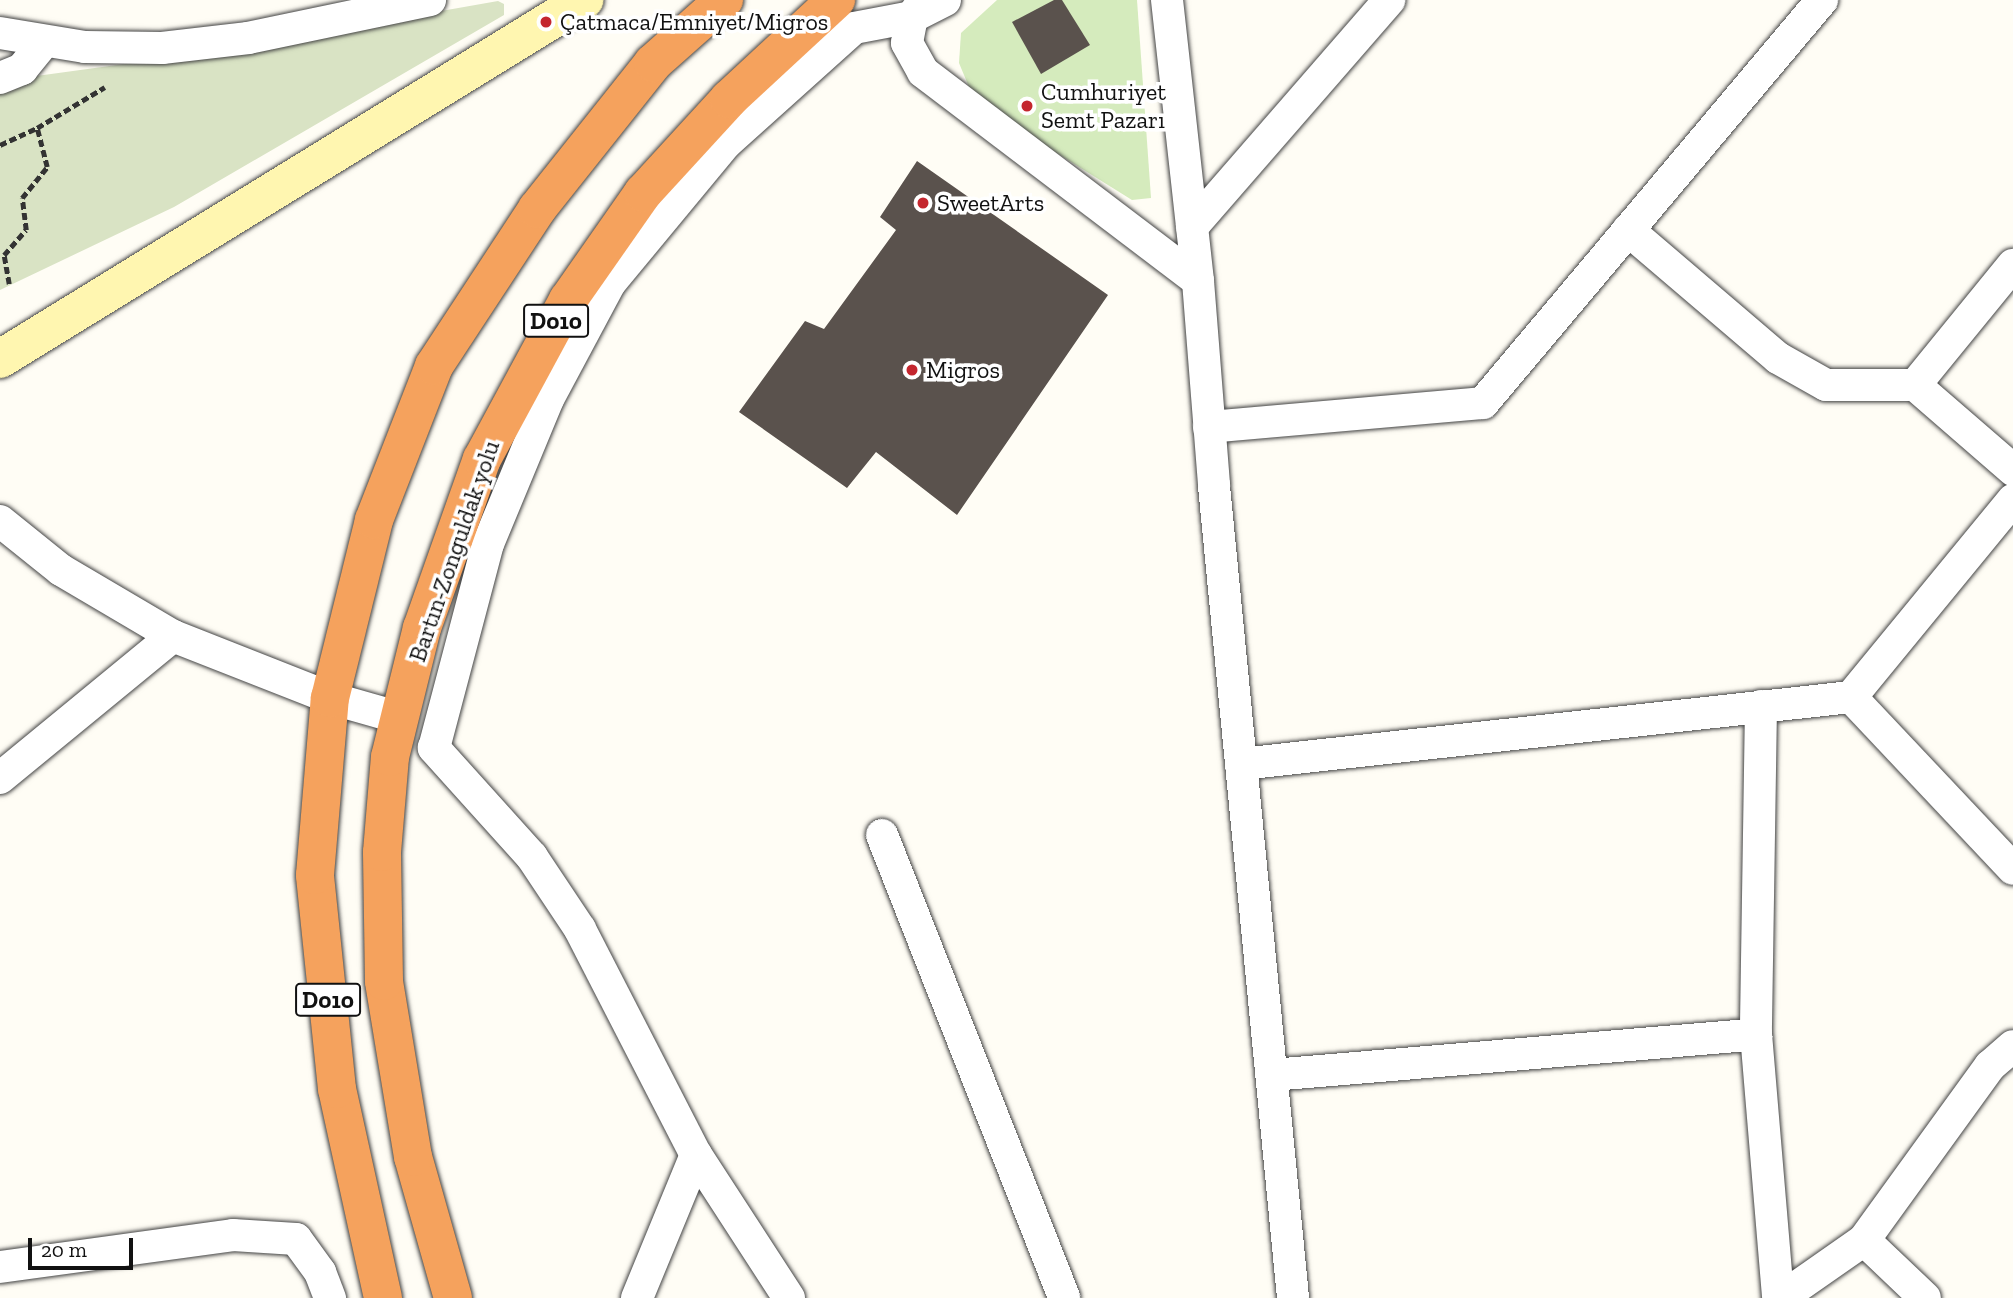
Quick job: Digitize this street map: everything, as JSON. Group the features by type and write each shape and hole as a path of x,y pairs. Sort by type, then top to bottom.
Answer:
{"highway":[{"name":"D010","path":"383,1298 337,1089 315,875 330,698 374,520 434,366 537,209 653,63 724,0"},
{"name":"Bartın-Zonguldak yolu","path":"453,1298 414,1157 384,981 382,852 390,757 422,628 482,458 568,300 643,193 729,99 836,0"}],"main road":[{"path":"0,359 584,0"}],"street":[{"path":"0,33 43,43 123,49 203,45 430,0"},
{"path":"789,1298 696,1155 580,929 532,857 434,748 488,544 548,399 610,283 726,143 854,28 945,0"},
{"path":"1167,0 1198,281 1209,427 1293,1298"},
{"path":"1192,227 1389,0"},
{"path":"1209,427 1483,403 1822,0"},
{"path":"918,9 907,43 923,72 1198,281"},
{"path":"0,78 22,69 43,43"},
{"path":"1628,230 1778,358 1826,385 1915,385 2013,470"},
{"path":"1915,385 2013,265"},
{"path":"1241,764 1850,697 2013,500"},
{"path":"0,522 61,570 173,636 330,698 400,718"},
{"path":"0,778 173,636"},
{"path":"1850,697 2013,869"},
{"path":"1761,706 1756,1034 1779,1298 1864,1240 1990,1066 2013,1046"},
{"path":"882,835 1064,1298"},
{"path":"1272,1075 1756,1034"},
{"path":"637,1298 696,1155"},
{"path":"0,1267 233,1236 296,1240 320,1272 330,1298"},
{"path":"1864,1240 1924,1298"}],"path":[{"path":"0,145 37,128 105,87"},
{"path":"9,284 4,255 26,230 22,198 47,167 37,128"}],"green space":[{"path":"997,0 1137,0 1151,198 1132,200 1039,142 969,87 959,63 961,33"},
{"path":"498,1 504,4 504,15 174,207 0,290 0,81 197,54"}],"building":[{"path":"1054,0 1062,0 1090,45 1041,74 1012,22"},
{"name":"Migros","path":"917,161 1108,295 957,515 876,452 847,488 739,412 805,321 824,329 896,230 880,217"}],"place":[{"name":"Çatmaca/Emniyet/Migros","path":"546,22"},
{"name":"Cumhuriyet Semt Pazarı","path":"1027,106"},
{"name":"SweetArts","path":"923,203"},
{"name":"Migros","path":"912,370"}]}
